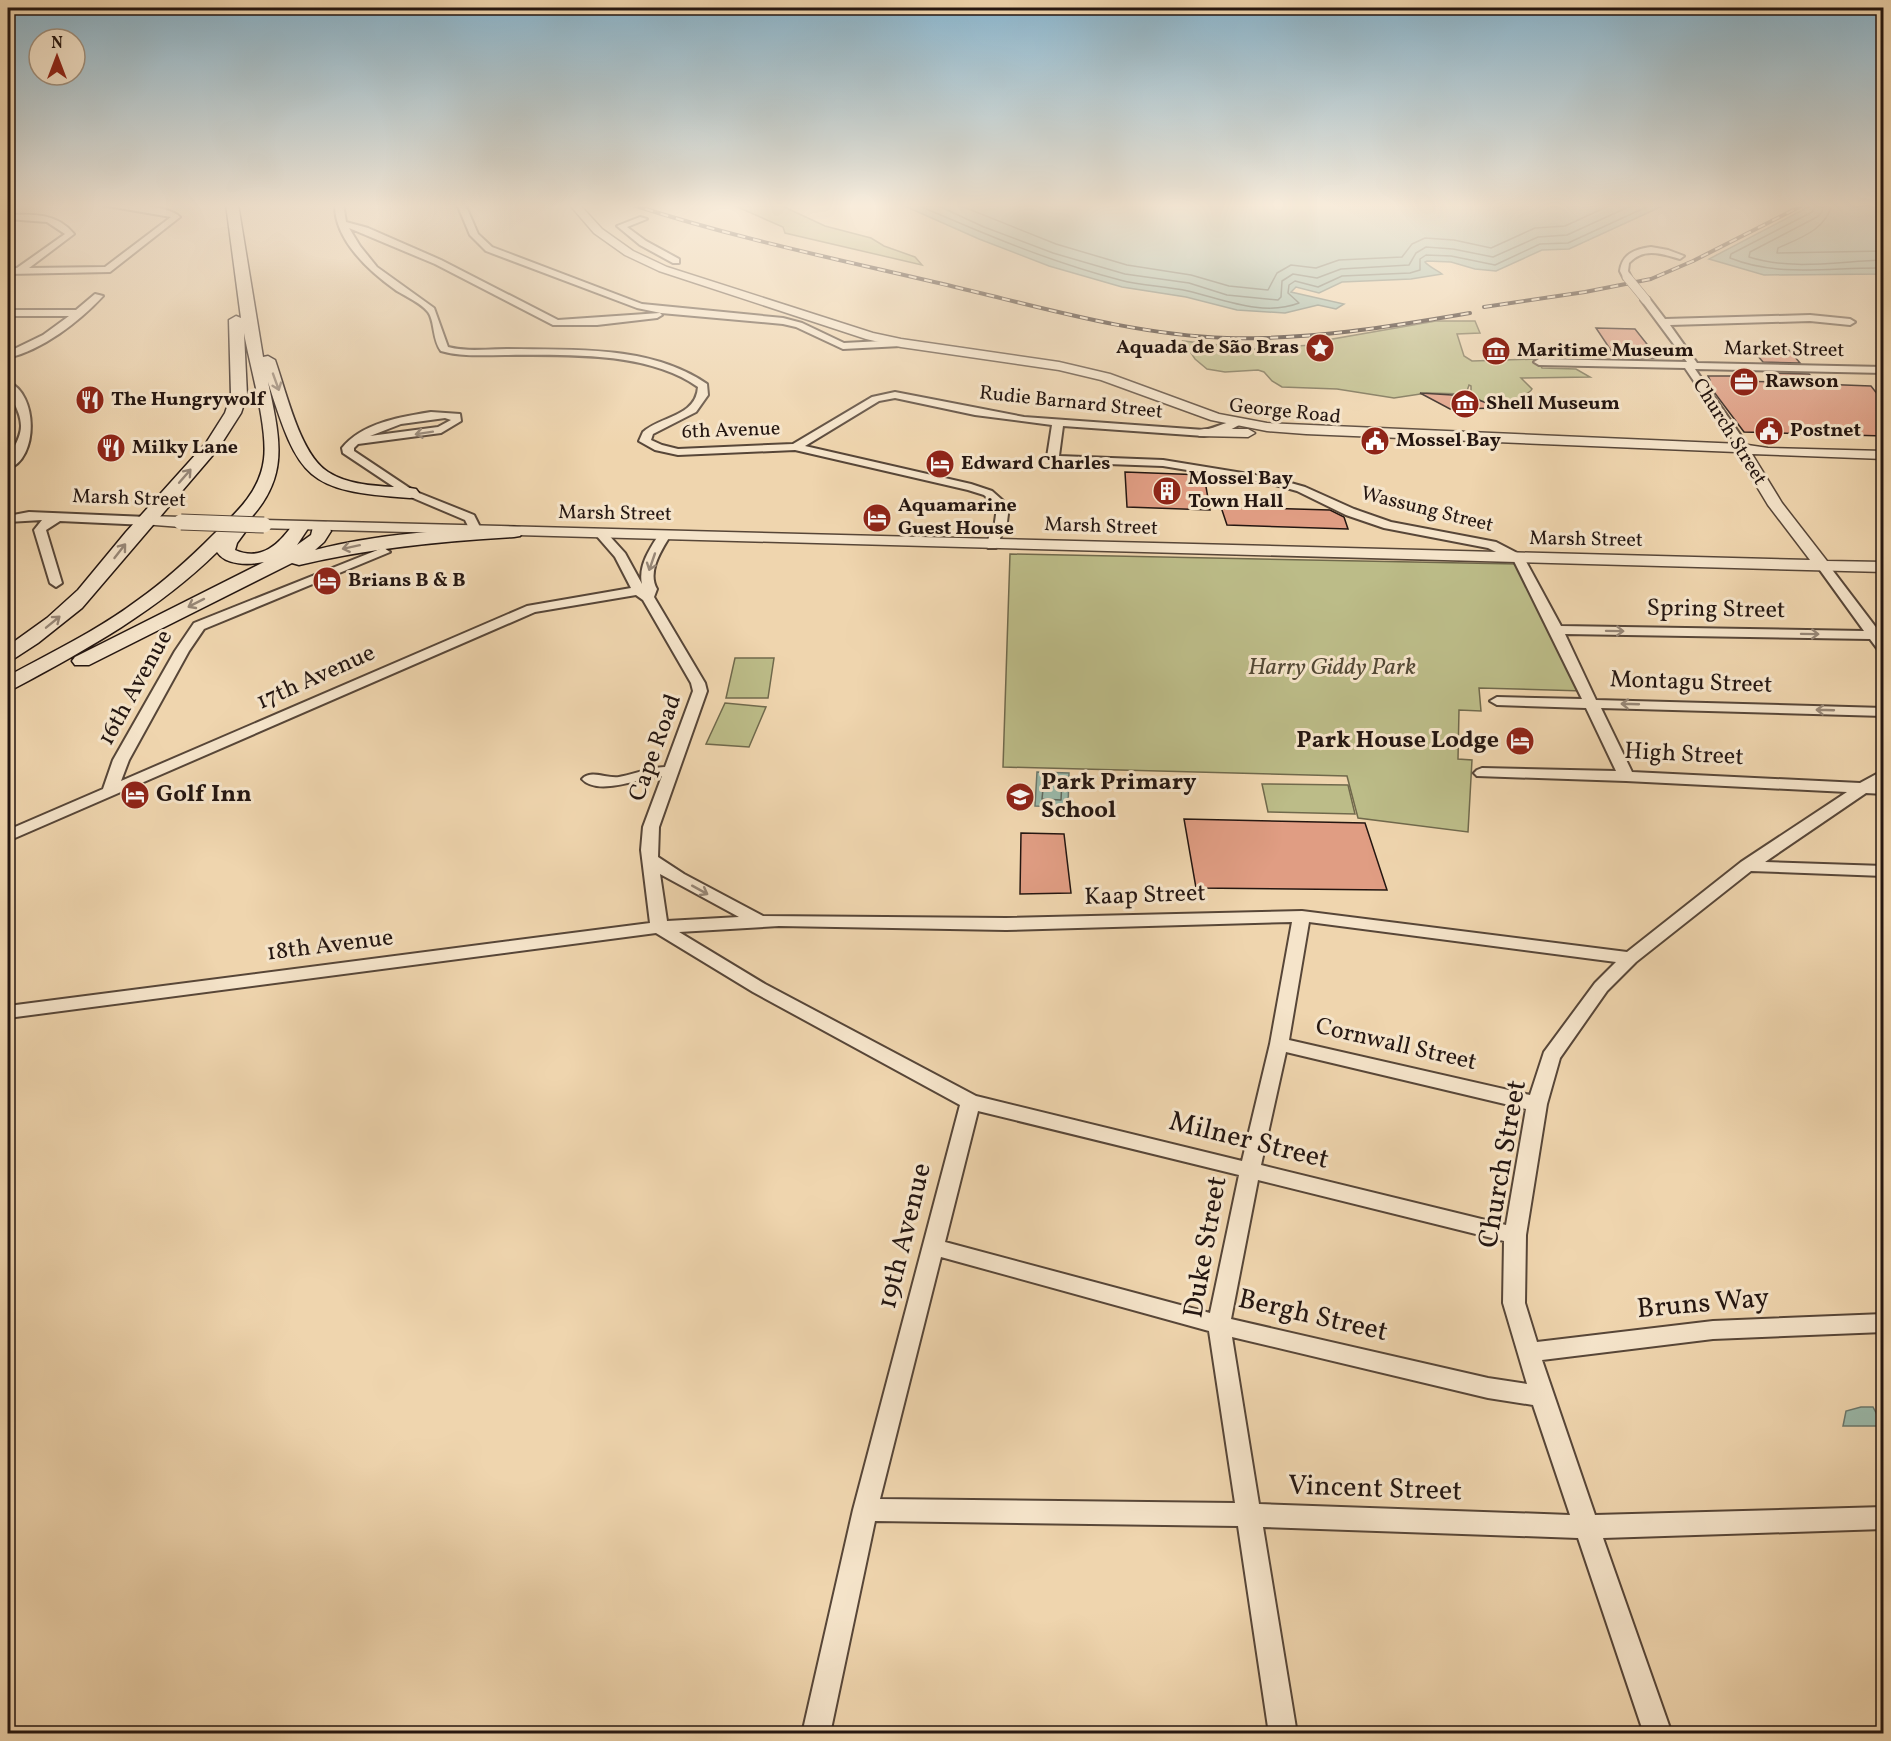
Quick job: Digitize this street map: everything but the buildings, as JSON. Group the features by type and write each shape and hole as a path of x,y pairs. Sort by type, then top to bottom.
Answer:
{"main road":[{"path":"8,654 48,627 84,595 135,531 225,429 239,395 235,285"},
{"path":"244,285 250,330 272,439 272,459 267,481 228,543 226,552 234,558 254,558 278,552 289,544 300,527"},
{"path":"250,330 268,358 299,445 313,468 330,479 346,485 410,493"},
{"path":"8,684 94,637 144,605 184,574 249,510"},
{"path":"8,697 314,543 322,531 320,527"},
{"path":"248,577 308,557 369,543 408,538 514,532"}],"street":[{"name":"6th Avenue","path":"397,285 432,310 436,316 435,332 444,349 468,352 592,354 666,367 698,381 703,386 702,398 698,405 648,432 645,441 667,451 795,447 988,493 1003,506 1001,522 992,545"},
{"path":"483,285 556,323 597,322 679,312"},
{"path":"581,285 626,303 679,312 783,321 799,325 846,347 901,343"},
{"name":"George Road","path":"716,285 870,336 1012,360 1097,382 1210,424 1742,452"},
{"name":"Church Street","path":"1634,285 1692,361 1690,370 1736,436 1742,452 1776,505 1884,648"},
{"path":"8,355 42,341 98,296"},
{"path":"8,313 78,314"},
{"path":"1663,322 1810,318 1850,322"},
{"path":"846,347 870,336"},
{"name":"Market Street","path":"1539,362 1884,370"},
{"path":"8,385 25,412 27,433 20,452 8,466"},
{"name":"Rudie Barnard Street","path":"795,447 876,399 895,395 975,412 1059,423 1179,431 1210,424"},
{"path":"354,441 441,430 452,426 457,418 448,414 417,417 393,423 354,441 348,448 350,453 410,493 473,524 572,534"},
{"name":"Wassung Street","path":"1059,423 1053,457 1056,460 1140,462 1185,466 1273,481 1301,489 1366,518 1409,530 1492,545 1519,560"},
{"path":"1210,424 1258,432"},
{"name":"George Road","path":"1233,424 1258,432 1318,437 1742,452"},
{"path":"1742,452 1884,456"},
{"name":"Marsh Street","path":"8,513 29,516 300,527 473,524 514,532 572,534 1519,560 1884,567"},
{"name":"Marsh Street","path":"8,519 29,516"},
{"path":"56,583 40,530 45,524 58,517"},
{"name":"Cape Road","path":"602,534 621,556 643,590 699,684 700,691 651,828 650,859 659,927"},
{"path":"643,590 658,536"},
{"name":"16th Avenue","path":"110,792 121,760 182,651 199,626 384,552"},
{"path":"1519,560 1556,630 1626,776"},
{"name":"17th Avenue","path":"8,836 532,609 643,590"},
{"name":"Spring Street","path":"1556,630 1875,635"},
{"name":"Montagu Street","path":"1497,701 1884,712"},
{"path":"590,779 618,782 651,772 672,771"},
{"name":"High Street","path":"1482,773 1626,776 1873,789"},
{"name":"Church Street","path":"1658,1734 1542,1396 1514,1303 1515,1235 1537,1104 1551,1057 1570,1026 1601,987 1630,958 1747,866 1831,810 1873,789 1884,774"},
{"path":"1804,786 1823,800 1831,810"},
{"path":"650,859 678,878 760,922"},
{"path":"1747,866 1884,871"},
{"name":"Kaap Street","path":"659,927 836,920 1006,924 1302,916 1630,958"},
{"name":"Duke Street","path":"1283,1734 1219,1324 1250,1170 1279,1044 1302,916"},
{"path":"659,927 759,988 970,1102"},
{"name":"18th Avenue","path":"8,1012 659,927"},
{"name":"Cornwall Street","path":"1279,1044 1537,1104"},
{"name":"Milner Street","path":"970,1102 1515,1235"},
{"name":"19th Avenue","path":"816,1734 865,1510 970,1102"},
{"name":"Bergh Street","path":"934,1247 1219,1324 1488,1388 1542,1396"},
{"name":"Bruns Way","path":"1529,1352 1713,1330 1884,1323"},
{"name":"Vincent Street","path":"865,1510 1249,1515 1588,1527 1884,1518"}],"green space":[{"path":"1436,321 1475,321 1480,333 1457,334 1464,356 1472,361 1538,359 1542,368 1576,369 1590,377 1521,378 1532,389 1530,392 1497,405 1487,404 1471,395 1469,385 1466,394 1427,393 1394,398 1337,389 1282,387 1264,372 1258,370 1225,372 1207,369 1195,359 1183,341 1262,350 1285,350 1296,346 1313,345 1327,349 1327,340"},
{"name":"Harry Giddy Park","path":"1010,554 1517,564 1583,691 1479,688 1481,711 1459,710 1458,759 1472,760 1468,832 1358,818 1347,776 1003,767"},
{"path":"735,658 774,658 768,698 726,698"},
{"path":"725,703 766,707 749,747 706,744"},
{"path":"1262,784 1348,785 1355,814 1268,812"}],"water":[{"path":"1116,285 1335,285 1319,293 1296,287 1291,292 1344,304 1336,309 1318,305 1285,313 1237,310 1186,297"},
{"path":"1037,772 1069,773 1068,807 1035,806"},
{"path":"1873,1407 1883,1426 1843,1426 1846,1411"}],"railway":[{"path":"947,285 1124,326 1158,332 1227,338 1319,335 1470,313"},
{"path":"1484,307 1619,285"}],"place":[{"name":"Aquada de São Bras","path":"1320,348"},
{"name":"Maritime Museum","path":"1496,351"},
{"name":"Rawson","path":"1744,382"},
{"name":"The Hungrywolf","path":"90,400"},
{"name":"Shell Museum","path":"1465,404"},
{"name":"Postnet","path":"1769,431"},
{"name":"Mossel Bay","path":"1375,441"},
{"name":"Milky Lane","path":"111,448"},
{"name":"Edward Charles","path":"940,464"},
{"name":"Mossel Bay Town Hall","path":"1167,491"},
{"name":"Aquamarine Guest House","path":"877,518"},
{"name":"Brians B & B","path":"327,581"},
{"name":"Park House Lodge","path":"1520,741"},
{"name":"Golf Inn","path":"135,795"},
{"name":"Park Primary School","path":"1020,797"}]}
